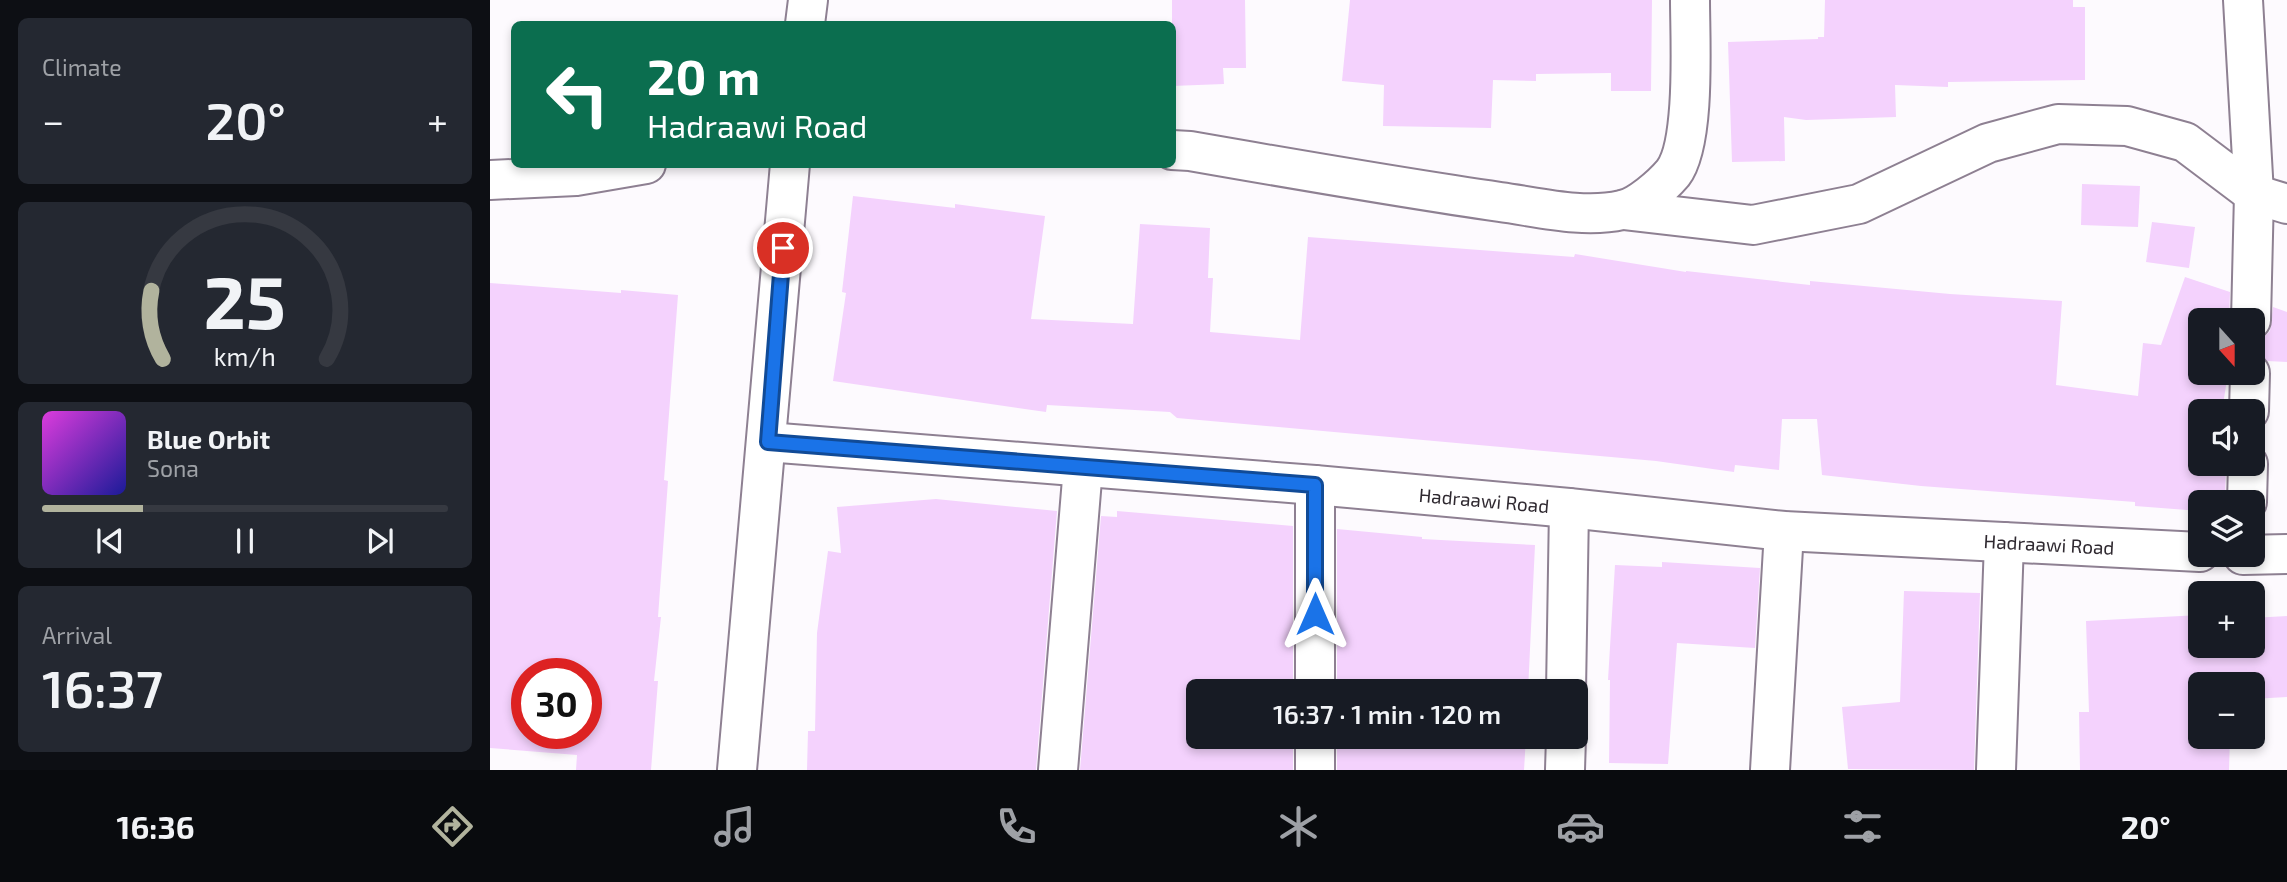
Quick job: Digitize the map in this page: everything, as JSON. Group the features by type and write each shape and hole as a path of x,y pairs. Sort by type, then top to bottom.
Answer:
{"street":[{"path":"805,21 808,0"},
{"path":"1623,210 1656,191 1675,171 1682,151 1688,115 1690,0"},
{"path":"2242,0 2270,199 2253,308"},
{"path":"1176,150 1379,185 1584,213 1623,210 1753,225 1859,204 1988,142 2058,124 2127,126 2185,142 2270,199"},
{"path":"490,180 576,176 623,168"},
{"path":"737,770 768,442 790,168"},
{"name":"Hadraawi Road","path":"768,442 1315,485 1784,531 2188,551"},
{"path":"1058,770 1083,467"},
{"path":"1315,485 1315,679"},
{"path":"1566,679 1569,508"},
{"path":"1770,770 1784,531"},
{"path":"1996,770 2004,542"},
{"path":"2265,555 2287,554"},
{"path":"1315,749 1315,770"},
{"path":"1565,770 1566,749"}],"building":[{"path":"1172,0 1245,0 1246,68 1223,68 1224,84 1176,86 1176,21 1172,21"},
{"path":"1350,0 1652,0 1651,91 1611,91 1611,73 1536,74 1536,81 1493,80 1491,128 1383,126 1384,85 1342,81"},
{"path":"1825,0 2073,0 2073,7 2085,7 2085,80 1948,82 1948,87 1895,85 1896,117 1806,120 1784,117 1785,161 1732,162 1728,42 1824,37"},
{"path":"2082,184 2140,186 2138,227 2081,225"},
{"path":"853,196 955,208 955,204 1045,216 1031,319 1133,324 1140,224 1210,228 1208,278 1213,278 1210,332 1300,340 1308,237 1574,257 1575,254 1686,272 1810,285 1810,281 2062,301 2056,385 2138,396 2143,343 2161,345 2185,277 2230,292 2229,308 2188,308 2188,385 2226,385 2224,399 2188,399 2188,476 2226,476 2225,490 2188,490 2188,510 2135,506 2135,502 1921,486 1822,475 1817,419 1782,419 1779,470 1735,465 1734,472 1656,461 1177,418 1170,412 1047,405 1046,412 833,381 846,293 842,292"},
{"path":"2152,222 2195,227 2189,268 2146,262"},
{"path":"490,283 678,295 664,480 668,481 658,617 661,617 654,681 658,681 651,770 576,770 577,755 490,748"},
{"path":"2273,307 2287,312 2287,362 2265,359 2265,336 2270,331"},
{"path":"936,499 1057,511 1036,770 807,770 808,731 815,731 817,633 828,551 841,553 837,507"},
{"path":"1117,511 1293,526 1293,679 1186,679 1186,749 1293,749 1293,770 1080,770 1101,516 1117,517"},
{"path":"1337,529 1422,539 1535,545 1529,679 1337,679"},
{"path":"1662,562 1760,568 1755,648 1677,643 1668,764 1609,763 1608,680 1615,565 1662,567"},
{"path":"1904,591 1980,593 1974,770 1848,769 1842,707 1900,702"},
{"path":"2188,616 2188,658 2265,658 2265,617 2287,616 2287,697 2265,698 2265,672 2188,672 2188,749 2230,749 2229,770 2080,770 2079,712 2089,712 2086,621"},
{"path":"1337,749 1525,749 1524,770 1337,770"}],"route":[{"path":"783,248 768,442 1315,485 1315,614"}]}
